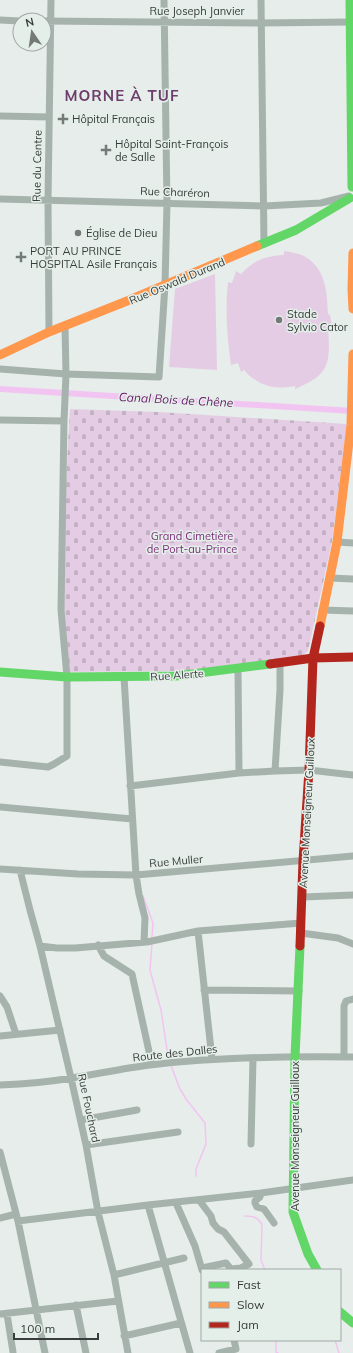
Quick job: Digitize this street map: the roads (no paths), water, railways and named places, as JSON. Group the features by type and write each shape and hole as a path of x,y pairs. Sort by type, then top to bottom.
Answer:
{"street":[{"name":"Rue du Centre","path":"49,12 51,0"},
{"path":"0,369 66,374 159,377 166,285 167,203 164,0"},
{"path":"260,0 264,244"},
{"path":"350,0 351,193"},
{"path":"0,20 12,21"},
{"name":"Rue Joseph Janvier","path":"52,21 260,23 350,22"},
{"name":"Rue du Centre","path":"48,52 49,332"},
{"path":"0,116 49,117"},
{"name":"Rue Charéron","path":"0,199 264,206 322,203 351,193"},
{"name":"Rue Oswald Durand","path":"0,355 49,332 166,285 296,230 351,193"},
{"path":"353,253 353,309"},
{"path":"0,762 48,767 68,756 66,677 61,610 66,326"},
{"name":"Avenue Monseigneur Guilloux","path":"316,1269 308,1254 293,1212 295,1057 313,658 337,542 350,465 353,354"},
{"path":"0,420 64,422"},
{"path":"337,542 353,543"},
{"path":"330,578 353,579"},
{"path":"322,610 353,611"},
{"name":"Rue Alerte","path":"0,672 66,677 124,678 176,676 313,658 353,657"},
{"path":"275,771 280,690 280,663"},
{"path":"238,669 239,773"},
{"path":"124,678 136,875 145,918 144,942"},
{"path":"130,786 239,773 275,771 309,770 353,775"},
{"path":"0,807 132,819"},
{"name":"Rue Muller","path":"0,869 78,874 136,875 353,856"},
{"name":"Rue Fouchard","path":"20,870 40,946 81,1120 98,1212 114,1275 128,1353"},
{"path":"303,897 353,895"},
{"path":"40,946 57,948 144,942 198,931 301,923"},
{"path":"198,931 212,1059"},
{"path":"301,933 338,938 353,944"},
{"path":"98,945 104,956 132,974 155,1065"},
{"path":"204,990 299,990"},
{"path":"0,996 7,1007 16,1034"},
{"path":"344,1057 344,1006 350,1000"},
{"path":"0,1036 60,1030"},
{"name":"Route des Dalles","path":"0,1085 16,1085 71,1078 173,1062 212,1059 353,1057"},
{"path":"251,1144 253,1058"},
{"path":"81,1120 137,1110"},
{"path":"86,1145 178,1132"},
{"path":"0,1152 17,1218 45,1353"},
{"path":"0,1218 98,1212 261,1193 353,1180"},
{"path":"261,1193 260,1197 255,1201 255,1203 257,1207 264,1209 274,1222"},
{"path":"176,1203 195,1246 202,1269 226,1263 231,1268 241,1268 249,1264 224,1232 215,1226 211,1216 199,1200"},
{"path":"148,1206 190,1353"},
{"path":"114,1275 184,1258"},
{"path":"13,1352 3,1314 118,1301"},
{"path":"76,1305 86,1353"},
{"path":"341,1313 353,1323"},
{"path":"124,1336 181,1323"},
{"path":"219,1353 236,1349 234,1341"}],"waterway":[{"name":"Canal Bois de Chêne","path":"0,389 353,411"},
{"path":"143,896 153,923 152,937"},
{"path":"152,943 150,970 161,1010 170,1061"},
{"path":"171,1065 179,1087 186,1099 205,1123 206,1144 196,1169 196,1176"},
{"path":"245,1216 250,1216 259,1220 262,1225 261,1260 265,1269"},
{"path":"276,1341 276,1352 278,1353"},
{"path":"335,1341 339,1353"}],"place":[{"name":"Hôpital Français","path":"63,119"},
{"name":"Hôpital Saint-François de Salle","path":"106,150"},
{"name":"Église de Dieu","path":"78,233"},
{"name":"PORT AU PRINCE HOSPITAL Asile Français","path":"21,257"},
{"name":"Stade Sylvio Cator","path":"279,320"}],"district":[{"name":"MORNE À TUF","path":"122,96"}],"park label":[{"name":"Grand Cimetière de Port-au-Prince","path":"192,542"}]}
